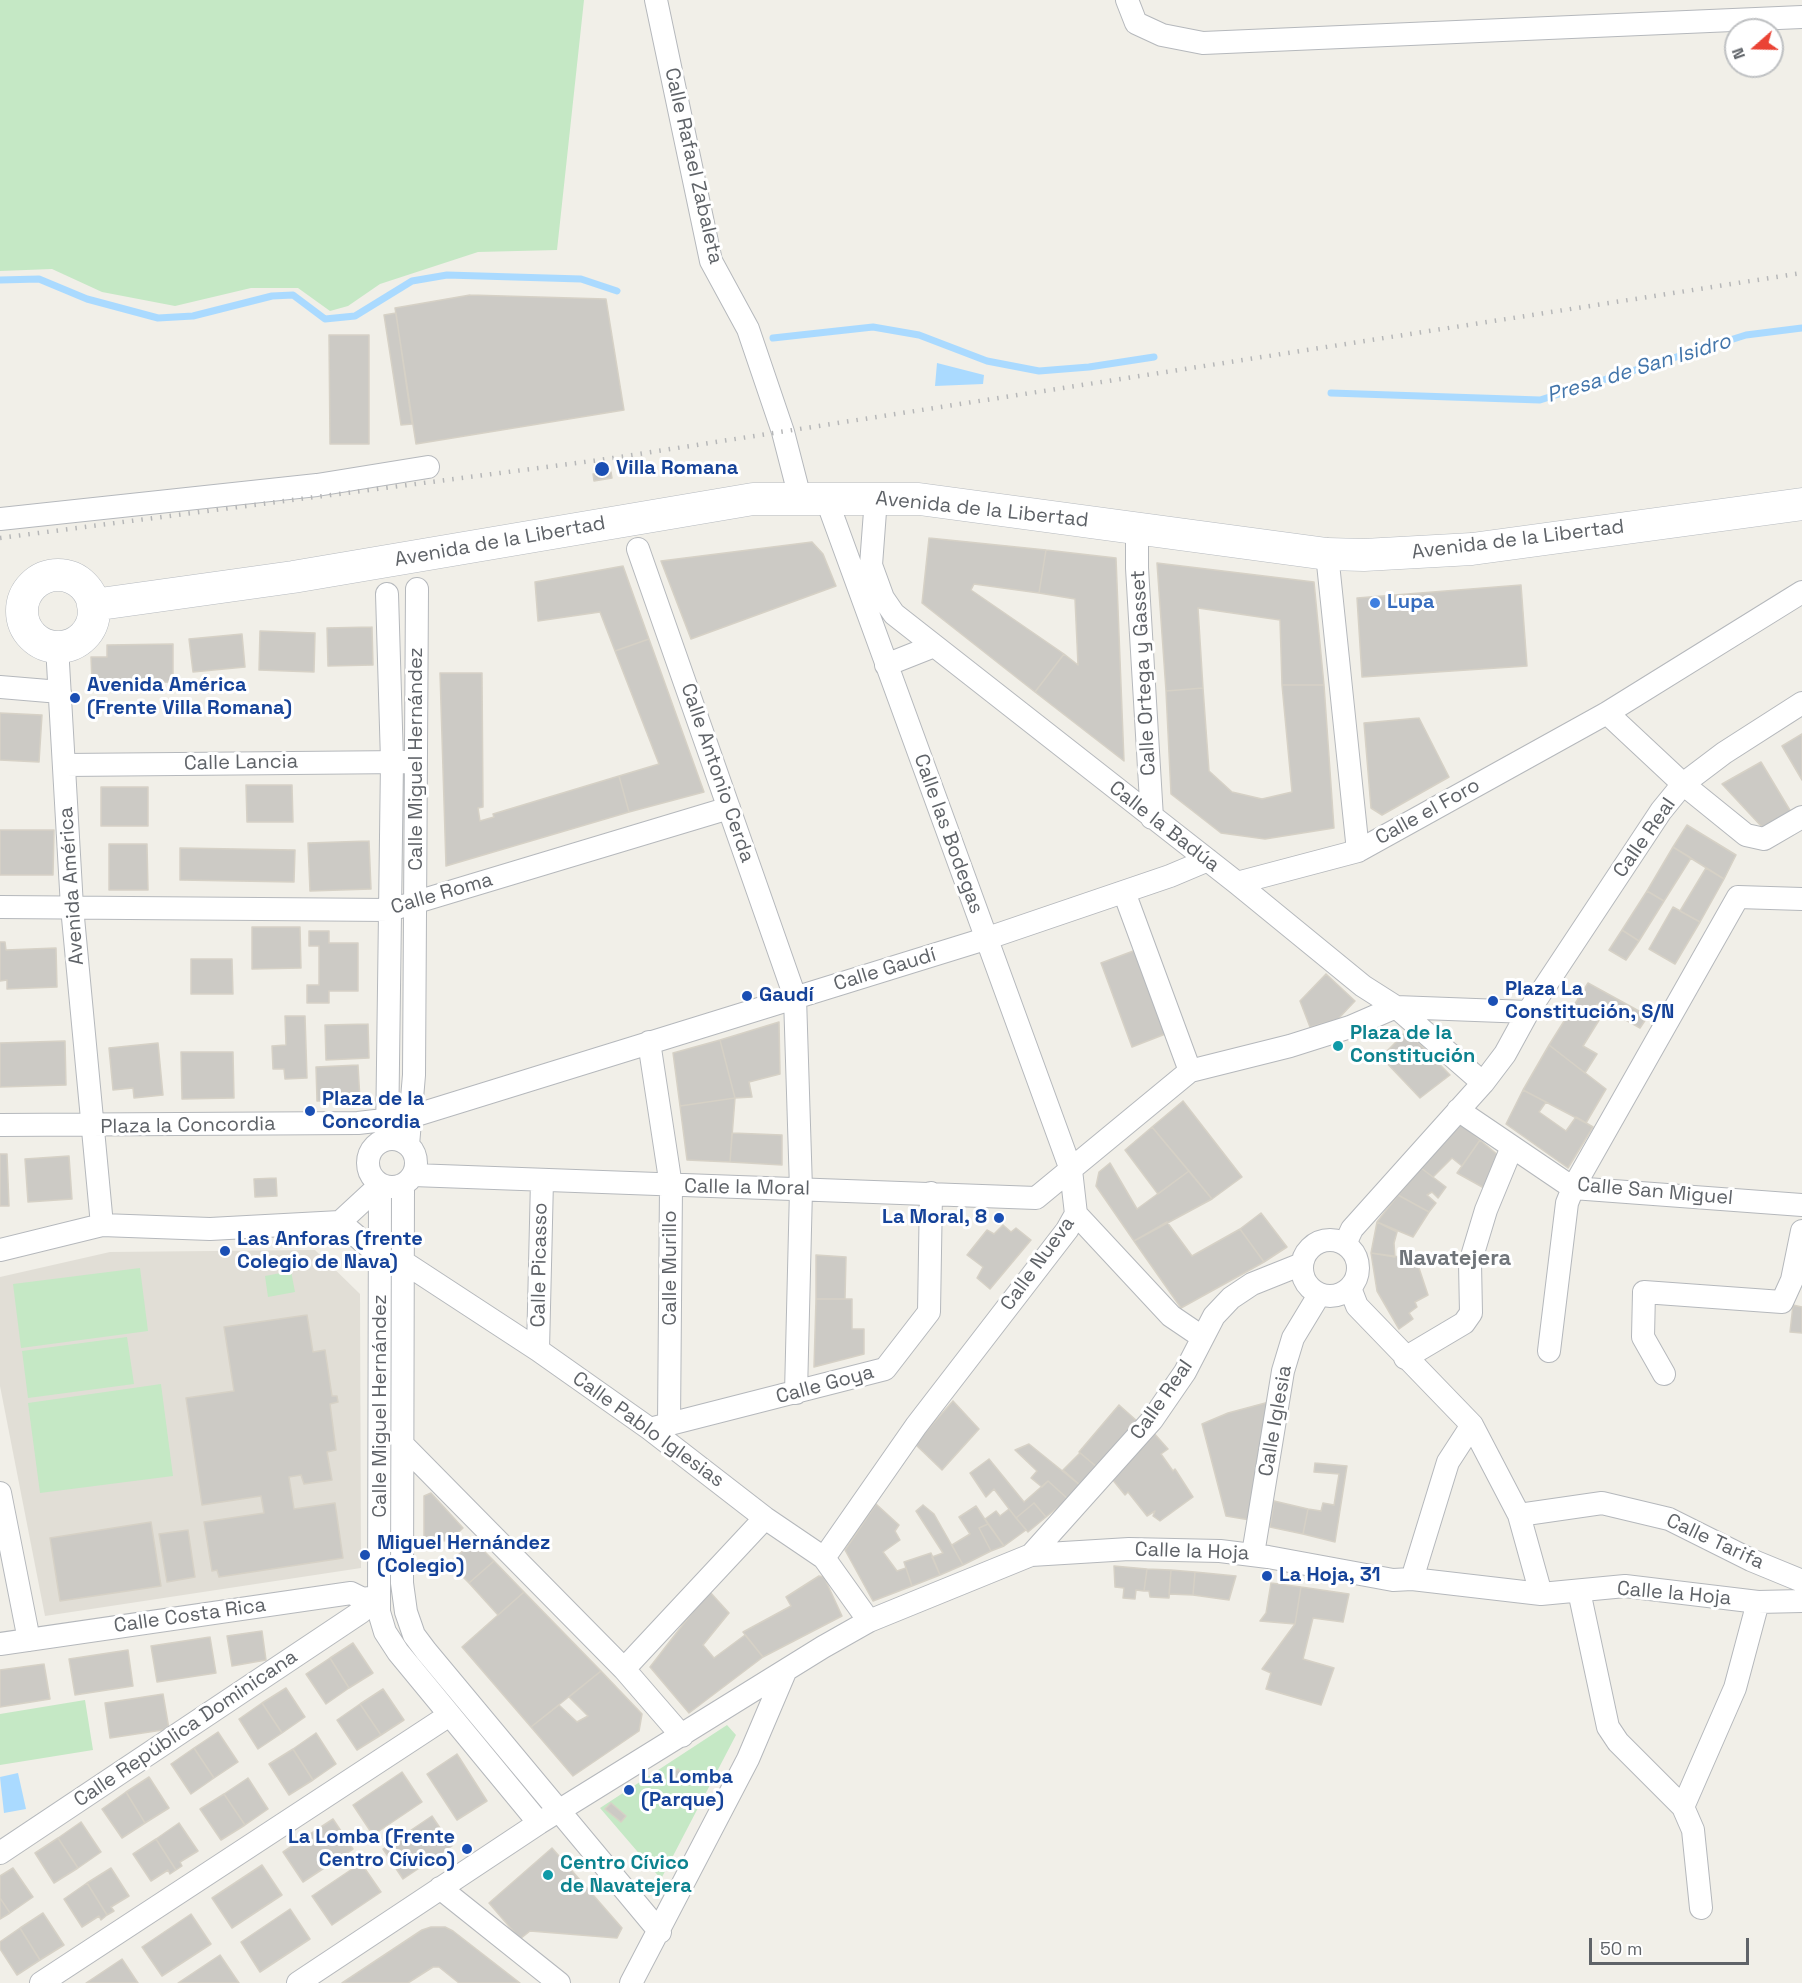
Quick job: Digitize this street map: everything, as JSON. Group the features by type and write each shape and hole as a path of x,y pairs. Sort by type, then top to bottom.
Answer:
{"main road":[{"name":"Avenida de la Libertad","path":"93,605 293,577 753,500 919,499 1327,554 1364,555 1472,549 1802,504"},
{"path":"61,575 82,584 93,605 94,615 85,634 70,644 57,646 41,642 26,627 22,606 13,596 39,580 61,575"}],"street":[{"name":"Calle Rafael Zabaleta","path":"656,0 711,261 748,329 783,432 813,498"},
{"path":"1127,0 1136,23 1162,35 1203,43 1802,17"},
{"path":"0,519 317,485 428,467"},
{"name":"Calle las Bodegas","path":"813,498 859,590 1071,1170"},
{"name":"Calle la Badúa","path":"876,498 871,565 883,598 894,614 1237,883 1363,986 1396,1006 1483,1083"},
{"name":"Calle Ortega y Gasset","path":"1137,527 1137,568 1152,818"},
{"name":"Calle Antonio Cerda","path":"638,549 795,997 801,1189 796,1393"},
{"path":"1327,554 1358,851"},
{"name":"Calle Miguel Hernández","path":"410,1117 414,1075 417,588"},
{"path":"859,590 894,614"},
{"name":"Calle el Foro","path":"1237,883 1358,851 1607,713 1802,592"},
{"name":"Calle Miguel Hernández","path":"387,594 392,761 390,910 394,1135"},
{"name":"Avenida América","path":"57,646 72,907 91,1126"},
{"path":"886,665 934,646"},
{"path":"0,687 60,692"},
{"name":"Calle Real","path":"1528,1012 1660,811 1683,784 1724,753 1802,703"},
{"path":"1607,713 1683,784 1746,835 1764,839 1802,817"},
{"name":"Calle Lancia","path":"65,765 417,762"},
{"name":"Calle Roma","path":"0,907 390,910 729,808"},
{"name":"Calle Gaudí","path":"394,1135 410,1117 985,939 1124,892 1208,860"},
{"path":"1124,892 1190,1071"},
{"path":"1549,1351 1567,1203 1573,1188 1738,897 1802,899"},
{"path":"1071,1170 1190,1071 1290,1046 1350,1027 1396,1006"},
{"name":"Calle la Badúa","path":"1396,1006 1528,1012"},
{"path":"1345,1244 1352,1229 1483,1083 1505,1054 1528,1012"},
{"name":"Calle Murillo","path":"649,1042 671,1186 660,1427"},
{"name":"Calle San Miguel","path":"1458,1110 1573,1188 1802,1205"},
{"path":"0,1125 91,1126"},
{"name":"Plaza la Concordia","path":"102,1225 91,1126 394,1135"},
{"path":"394,1135 414,1154 416,1165 408,1180 392,1188 380,1185 372,1177 368,1166 369,1154 376,1144 394,1135"},
{"path":"1405,1358 1464,1323 1471,1313 1470,1263 1486,1210 1512,1147"},
{"name":"Calle la Moral","path":"408,1180 542,1180 1036,1198 1071,1170"},
{"name":"Calle Nueva","path":"824,1558 916,1426 1067,1230 1076,1214 1071,1170"},
{"name":"Calle Miguel Hernández","path":"408,1180 402,1583 406,1612 414,1635 660,1932"},
{"name":"Calle Picasso","path":"538,1350 542,1180"},
{"path":"0,1250 102,1225 210,1229 340,1222 380,1185"},
{"name":"Calle Miguel Hernández","path":"380,1185 381,1257 371,1598 385,1632 448,1716 539,1823"},
{"name":"Calle Goya","path":"660,1427 885,1369 929,1312 931,1193"},
{"path":"1076,1214 1171,1316 1202,1337"},
{"path":"340,1222 381,1257"},
{"path":"1664,1374 1643,1336 1644,1292 1782,1302 1792,1280 1802,1231"},
{"path":"1324,1240 1345,1244 1358,1261 1358,1272 1350,1288 1339,1295 1319,1294 1309,1287 1302,1276 1302,1264 1306,1252 1324,1240"},
{"name":"Calle Pablo Iglesias","path":"405,1263 660,1427 765,1518 824,1558 869,1621"},
{"name":"Calle Real","path":"1031,1555 1152,1420 1185,1372 1214,1316 1231,1298 1252,1284 1302,1264"},
{"path":"1350,1288 1357,1306 1405,1358 1473,1425 1519,1515 1541,1594"},
{"name":"Calle Iglesia","path":"1253,1554 1284,1371 1293,1338 1319,1294"},
{"path":"1412,1579 1448,1462 1473,1425"},
{"path":"403,1445 624,1669 681,1736"},
{"path":"0,1493 29,1640"},
{"name":"Calle Tarifa","path":"1519,1515 1602,1503 1669,1519 1751,1560 1802,1581"},
{"path":"624,1669 765,1518"},
{"name":"Calle la Hoja","path":"298,1983 539,1823 869,1621 1031,1555 1130,1549 1253,1554 1393,1580 1412,1579 1541,1594 1625,1586 1758,1602 1802,1601"},
{"path":"1579,1591 1602,1710 1608,1727 1618,1742 1683,1807 1693,1830 1701,1908"},
{"name":"Calle Costa Rica","path":"0,1644 351,1593 371,1598"},
{"name":"Calle República Dominicana","path":"0,1853 361,1612 371,1598"},
{"path":"1683,1807 1735,1688 1758,1602"},
{"path":"631,1983 660,1932 748,1759 785,1672"},
{"path":"41,1983 448,1716"},
{"path":"440,1888 559,1983"}],"shaded area":[{"path":"315,1250 360,1294 361,1568 45,1616 0,1386 0,1277 110,1252"}],"green space":[{"path":"0,0 584,0 557,250 478,252 380,284 348,306 330,311 298,288 251,288 175,306 102,292 52,269 0,271"},
{"path":"140,1268 148,1331 21,1348 13,1284"},
{"path":"291,1271 295,1292 268,1297 265,1276"},
{"path":"127,1337 134,1384 28,1398 22,1351"},
{"path":"161,1384 173,1476 40,1493 28,1403"},
{"path":"85,1700 93,1750 0,1765 0,1714"},
{"path":"727,1725 736,1735 661,1879 600,1808"}],"water":[{"path":"937,363 984,375 983,384 935,386"},
{"path":"18,1773 26,1809 4,1813 0,1777"}],"building":[{"path":"470,295 606,299 624,410 416,444 395,308"},
{"path":"396,313 412,424 401,425 384,315"},
{"path":"329,335 369,335 369,444 330,444"},
{"path":"611,472 612,478 594,481 593,474"},
{"path":"929,538 1046,550 1039,593 974,584 971,590 1064,654 1035,692 922,603"},
{"path":"812,542 823,554 836,586 691,639 661,561"},
{"path":"1046,550 1116,558 1124,761 1035,692 1064,654 1078,665 1075,599 1039,593"},
{"path":"1157,563 1314,582 1324,685 1282,685 1280,620 1198,608 1203,688 1166,691"},
{"path":"623,566 649,639 615,651 600,612 538,621 535,582"},
{"path":"1521,585 1527,666 1362,677 1357,598"},
{"path":"372,627 373,665 328,666 327,628"},
{"path":"260,631 315,633 314,672 259,670"},
{"path":"242,634 245,667 193,672 189,639"},
{"path":"649,639 704,792 629,812 619,776 659,764 615,651"},
{"path":"173,644 173,682 92,683 91,657 107,657 107,645"},
{"path":"440,673 482,673 483,807 478,808 480,821 494,817 493,814 619,776 629,812 446,866"},
{"path":"1282,685 1324,685 1334,828 1265,839 1221,833 1171,794 1166,691 1203,688 1209,771 1232,792 1262,799 1292,792"},
{"path":"0,713 42,715 39,762 0,760"},
{"path":"1419,718 1449,777 1382,815 1371,808 1364,723"},
{"path":"1802,734 1802,780 1782,746"},
{"path":"1761,762 1791,812 1762,827 1722,784"},
{"path":"246,785 292,785 293,822 247,822"},
{"path":"101,787 148,787 148,826 101,826"},
{"path":"1687,825 1736,855 1724,879 1673,847"},
{"path":"0,830 54,830 53,875 0,875"},
{"path":"369,841 371,889 310,891 308,843"},
{"path":"109,844 147,844 148,890 109,890"},
{"path":"1673,847 1691,858 1664,901 1647,891"},
{"path":"180,848 295,850 294,882 180,880"},
{"path":"1706,868 1724,879 1700,922 1680,911"},
{"path":"1647,891 1664,901 1639,941 1622,930"},
{"path":"1673,907 1700,922 1675,964 1649,949"},
{"path":"252,927 300,927 301,968 252,969"},
{"path":"1622,930 1639,941 1626,960 1609,950"},
{"path":"309,931 329,931 329,943 358,943 358,991 329,991 329,1003 307,1003 307,985 319,985 319,946 309,946"},
{"path":"0,942 5,942 6,950 56,948 57,987 7,989 7,980 0,981"},
{"path":"1136,950 1168,1033 1132,1047 1101,963"},
{"path":"191,959 232,959 233,994 191,994"},
{"path":"1326,974 1355,1001 1338,1019 1310,1027 1300,1001"},
{"path":"1588,983 1648,1016 1640,1028 1597,1004 1593,1011 1601,1017 1583,1046 1597,1054 1585,1073 1549,1045"},
{"path":"285,1016 305,1016 307,1078 285,1079 284,1069 273,1069 272,1046 286,1045"},
{"path":"779,1022 780,1074 749,1082 752,1097 735,1098 720,1040"},
{"path":"368,1024 369,1058 326,1060 325,1025"},
{"path":"1407,1031 1450,1075 1420,1098 1381,1057"},
{"path":"720,1040 735,1098 680,1106 673,1053"},
{"path":"65,1041 66,1085 0,1087 0,1043"},
{"path":"158,1043 163,1095 134,1098 133,1088 113,1090 109,1048"},
{"path":"1549,1045 1606,1089 1586,1123 1523,1090"},
{"path":"181,1052 233,1052 234,1098 182,1099"},
{"path":"358,1065 360,1100 317,1101 316,1067"},
{"path":"1523,1090 1546,1102 1539,1112 1566,1131 1576,1117 1593,1127 1568,1168 1506,1124"},
{"path":"735,1098 730,1162 687,1160 680,1106"},
{"path":"1183,1101 1242,1177 1212,1199 1152,1127"},
{"path":"1460,1123 1480,1140 1462,1166 1452,1158 1433,1177 1421,1168"},
{"path":"1152,1127 1189,1171 1158,1194 1125,1150"},
{"path":"732,1133 782,1135 782,1165 730,1162"},
{"path":"1480,1140 1499,1156 1484,1188 1457,1173"},
{"path":"0,1154 7,1154 9,1206 0,1206"},
{"path":"69,1156 72,1199 28,1202 25,1159"},
{"path":"1110,1163 1137,1209 1189,1171 1212,1199 1134,1241 1096,1186 1099,1172"},
{"path":"1421,1168 1446,1187 1438,1198 1432,1192 1427,1195 1436,1203 1429,1212 1398,1195"},
{"path":"276,1178 277,1196 255,1197 254,1179"},
{"path":"1398,1195 1429,1212 1413,1237 1377,1222"},
{"path":"1261,1213 1287,1247 1264,1262 1240,1229"},
{"path":"1167,1222 1192,1256 1240,1229 1264,1262 1181,1308 1134,1241"},
{"path":"1377,1222 1397,1232 1394,1243 1395,1257 1371,1253"},
{"path":"1003,1225 1011,1232 1016,1228 1031,1240 990,1289 977,1278 983,1267 967,1255 987,1230 994,1234"},
{"path":"1371,1253 1416,1259 1428,1295 1415,1302 1417,1307 1409,1313 1413,1319 1399,1329 1377,1291"},
{"path":"816,1255 846,1257 845,1299 816,1299"},
{"path":"816,1299 852,1299 852,1329 864,1329 864,1354 814,1367"},
{"path":"1793,1305 1802,1307 1802,1333 1790,1332"},
{"path":"307,1315 313,1352 325,1350 332,1396 337,1396 338,1402 330,1404 336,1450 327,1452 332,1480 304,1484 301,1475 289,1477 294,1509 335,1503 343,1558 219,1577 217,1570 212,1571 204,1522 264,1513 261,1496 202,1505 186,1398 234,1391 224,1327"},
{"path":"953,1401 979,1429 942,1470 915,1444"},
{"path":"1269,1402 1250,1520 1226,1516 1202,1424 1228,1413"},
{"path":"1119,1405 1137,1421 1098,1468 1079,1452"},
{"path":"1152,1431 1168,1449 1161,1454 1173,1471 1175,1469 1193,1497 1160,1521 1153,1516 1155,1511 1147,1516 1128,1492 1125,1495 1112,1479"},
{"path":"1029,1444 1081,1486 1068,1499 1048,1481 1042,1487 1031,1478 1037,1471 1015,1450"},
{"path":"1080,1453 1098,1468 1081,1486 1063,1470"},
{"path":"989,1459 1024,1502 1048,1481 1068,1499 1046,1517 1034,1503 1016,1518 994,1489 986,1497 970,1473"},
{"path":"1315,1463 1347,1466 1335,1542 1303,1534 1308,1509 1321,1511 1323,1503 1334,1505 1339,1474 1314,1472"},
{"path":"431,1493 463,1528 449,1541 424,1540 424,1496"},
{"path":"1274,1501 1308,1509 1303,1534 1270,1527"},
{"path":"1034,1503 1046,1517 1028,1532 1016,1518"},
{"path":"876,1504 899,1525 895,1531 900,1540 883,1552 897,1571 906,1568 912,1586 873,1601 845,1550"},
{"path":"923,1505 934,1514 963,1565 940,1575 932,1557 943,1553 916,1511"},
{"path":"976,1506 988,1524 979,1528 991,1551 963,1565 952,1545 970,1534 959,1517"},
{"path":"1009,1509 1026,1530 1004,1546 985,1519 996,1511 1000,1516"},
{"path":"151,1522 161,1586 60,1601 50,1538"},
{"path":"988,1524 1004,1546 991,1551 979,1528"},
{"path":"188,1530 195,1577 167,1582 159,1534"},
{"path":"474,1541 494,1561 469,1583 449,1563"},
{"path":"931,1553 940,1575 912,1586 904,1562"},
{"path":"494,1561 524,1592 498,1615 469,1583"},
{"path":"1114,1566 1147,1569 1144,1591 1136,1590 1135,1599 1123,1598 1124,1588 1115,1587"},
{"path":"1147,1569 1171,1570 1169,1598 1150,1597 1149,1591 1144,1591"},
{"path":"1171,1570 1195,1572 1193,1595 1169,1594"},
{"path":"1195,1572 1236,1576 1229,1600 1193,1595"},
{"path":"819,1576 824,1577 842,1616 763,1657 743,1632 791,1606 786,1597"},
{"path":"1271,1583 1301,1587 1295,1624 1260,1621 1266,1613"},
{"path":"1301,1587 1349,1594 1343,1622 1313,1618 1303,1659 1334,1668 1321,1705 1266,1689 1271,1673 1262,1669 1295,1624"},
{"path":"709,1591 729,1613 703,1645 714,1658 745,1635 763,1657 689,1713 650,1667"},
{"path":"524,1592 601,1671 531,1727 462,1647"},
{"path":"262,1631 266,1660 232,1666 227,1636"},
{"path":"210,1637 216,1673 157,1682 151,1646"},
{"path":"353,1643 373,1673 349,1688 330,1658"},
{"path":"128,1650 133,1686 75,1695 69,1659"},
{"path":"330,1658 349,1688 326,1704 306,1674"},
{"path":"44,1664 50,1699 0,1707 0,1670"},
{"path":"601,1671 642,1714 639,1731 573,1776 531,1727 559,1705 577,1722 588,1716 569,1697"},
{"path":"286,1688 305,1717 282,1733 262,1703"},
{"path":"383,1689 404,1720 381,1735 360,1704"},
{"path":"163,1694 169,1729 110,1738 105,1703"},
{"path":"262,1703 282,1733 258,1749 239,1719"},
{"path":"360,1704 381,1735 357,1750 337,1720"},
{"path":"218,1732 238,1762 214,1778 194,1748"},
{"path":"316,1733 336,1764 313,1780 293,1749"},
{"path":"194,1748 214,1778 191,1794 171,1764"},
{"path":"293,1749 313,1780 289,1795 269,1764"},
{"path":"457,1754 487,1801 457,1820 427,1774"},
{"path":"678,1769 683,1776 674,1782 669,1776"},
{"path":"402,1772 422,1802 373,1835 353,1805"},
{"path":"149,1777 169,1808 145,1823 126,1792"},
{"path":"248,1778 268,1809 245,1825 224,1794"},
{"path":"126,1792 145,1823 122,1838 102,1809"},
{"path":"224,1794 245,1825 221,1840 200,1809"},
{"path":"611,1803 626,1816 621,1822 605,1809"},
{"path":"432,1816 452,1846 403,1879 383,1849"},
{"path":"333,1819 353,1849 303,1882 283,1852"},
{"path":"81,1822 101,1852 78,1868 58,1838"},
{"path":"179,1823 198,1851 180,1862 182,1866 176,1870 156,1839"},
{"path":"58,1838 78,1868 54,1883 35,1853"},
{"path":"156,1839 176,1870 170,1874 168,1870 151,1881 133,1854"},
{"name":"Centro Cívico de Navatejera","path":"552,1848 622,1928 617,1938 530,1931 520,1939 489,1903"},
{"path":"361,1863 381,1892 332,1925 312,1896"},
{"path":"262,1865 282,1895 232,1928 212,1898"},
{"path":"13,1868 33,1897 10,1913 0,1898 0,1876"},
{"path":"111,1868 129,1896 111,1907 114,1911 107,1915 87,1883"},
{"path":"87,1883 107,1915 101,1920 99,1916 82,1927 64,1899"},
{"path":"0,1898 10,1913 0,1919"},
{"path":"290,1909 310,1939 260,1972 241,1942"},
{"path":"43,1913 64,1945 40,1960 20,1928"},
{"path":"191,1914 211,1944 162,1976 142,1947"},
{"path":"431,1927 445,1927 453,1931 520,1983 459,1983 439,1967 433,1967 408,1983 342,1983 422,1930"},
{"path":"20,1928 40,1960 17,1975 0,1949 0,1942"},
{"path":"220,1955 239,1983 178,1983"},
{"path":"122,1959 138,1983 86,1983"}],"waterway":[{"name":"Presa de San Isidro","path":"0,280 39,279 87,299 158,318 193,316 272,296 293,295 325,319 355,316 412,281 447,275 581,279 617,291"},
{"name":"Presa de San Isidro","path":"773,338 873,327 919,335 987,361 1039,371 1089,367 1154,357"},
{"name":"Presa de San Isidro","path":"1331,393 1540,400 1746,335 1802,328"}],"railway":[{"path":"0,538 600,460 1802,273"}],"place":[{"name":"Villa Romana","path":"602,469"},
{"name":"Lupa","path":"1375,603"},
{"name":"Avenida América (Frente Villa Romana)","path":"75,698"},
{"name":"Gaudí","path":"747,996"},
{"name":"Plaza La Constitución, S/N","path":"1493,1001"},
{"name":"Plaza de la Constitución","path":"1338,1046"},
{"name":"Plaza de la Concordia","path":"310,1111"},
{"name":"La Moral, 8","path":"999,1218"},
{"name":"Las Anforas (frente Colegio de Nava)","path":"225,1251"},
{"name":"Miguel Hernández (Colegio)","path":"365,1555"},
{"name":"La Hoja, 31","path":"1267,1576"},
{"name":"La Lomba (Parque)","path":"629,1790"},
{"name":"La Lomba (Frente Centro Cívico)","path":"467,1849"},
{"name":"Centro Cívico de Navatejera","path":"548,1875"}],"district":[{"name":"Navatejera","path":"1455,1259"}]}
